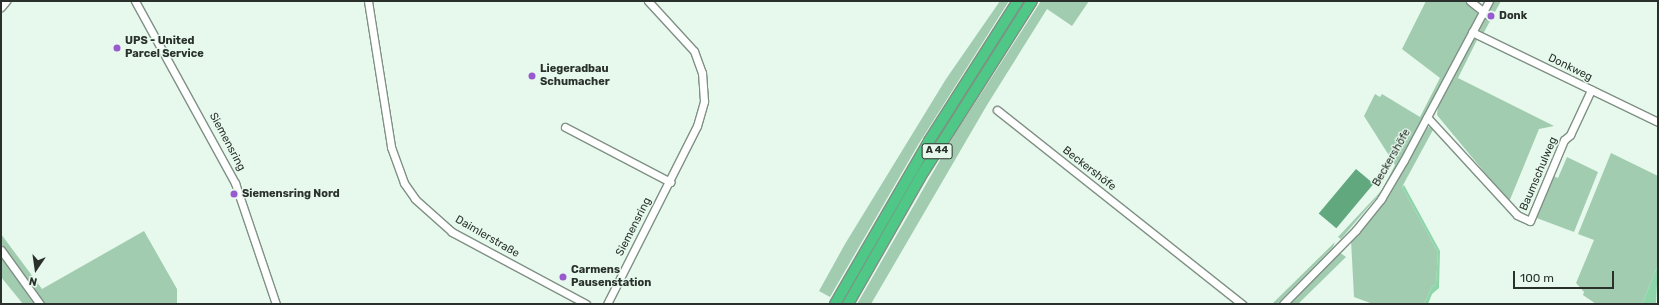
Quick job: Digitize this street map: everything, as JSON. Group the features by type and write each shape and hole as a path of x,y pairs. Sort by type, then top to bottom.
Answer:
{"highway":[{"name":"A 44","path":"835,304 929,141 1018,1"},
{"name":"A 44","path":"848,304 924,171 1032,1"}],"street":[{"path":"1,7 6,1"},
{"name":"Siemensring","path":"135,1 236,183 276,304"},
{"name":"Daimlerstraße","path":"368,1 391,147 404,183 415,199 452,232 586,304"},
{"name":"Siemensring","path":"607,304 697,126 704,100 702,73 694,51 648,1"},
{"path":"1470,1 1486,13"},
{"name":"Beckershöfe","path":"1283,304 1356,230 1377,204 1398,172 1472,32 1486,13 1489,1"},
{"name":"Donkweg","path":"1472,32 1658,122"},
{"name":"Baumschulweg","path":"1427,117 1517,215 1530,222 1564,140 1570,135 1591,90"},
{"name":"Beckershöfe","path":"997,110 1242,304"},
{"path":"565,127 670,182"},
{"path":"1,250 40,304"}],"shaded area":[{"path":"1000,1 1009,1 918,145 830,297 819,291 845,244 946,79"},
{"path":"1041,1 1089,1 1072,26 1047,9 987,105 871,304 857,304 955,134"},
{"path":"1426,1 1466,1 1478,14 1399,165 1382,191 1341,239 1338,237 1382,190 1395,165 1364,116 1375,94 1380,97 1382,94 1420,117 1440,78 1402,49"},
{"path":"1494,1 1501,1 1483,34 1479,29"},
{"path":"1478,38 1458,78 1554,126 1539,129 1509,202 1437,115 1438,107 1473,39"},
{"path":"1428,127 1434,128 1402,187 1438,252 1436,284 1432,287 1424,304 1373,304 1354,297 1351,240 1383,202"},
{"path":"1611,153 1658,176 1658,265 1642,304 1596,304 1583,295 1584,292 1576,283 1594,240 1578,234"},
{"path":"1567,157 1598,172 1574,232 1534,217 1551,175 1558,178"},
{"path":"1356,169 1374,184 1336,228 1319,213"},
{"path":"1404,185 1440,251 1439,288 1432,294 1428,304 1424,304 1432,287 1436,284 1438,252 1402,187"},
{"path":"144,231 177,289 177,304 44,304 1,243 1,234 42,289"},
{"path":"1335,242 1333,247 1277,304 1272,304"},
{"path":"1339,252 1346,257 1298,304 1287,304"},
{"path":"1,256 36,304 23,304 1,277"},
{"path":"1658,265 1656,304 1642,304"}],"place":[{"name":"Donk","path":"1491,16"},
{"name":"UPS - United Parcel Service","path":"117,48"},
{"name":"Liegeradbau Schumacher","path":"532,76"},
{"name":"Siemensring Nord","path":"234,194"},
{"name":"Carmens Pausenstation","path":"563,277"}]}
